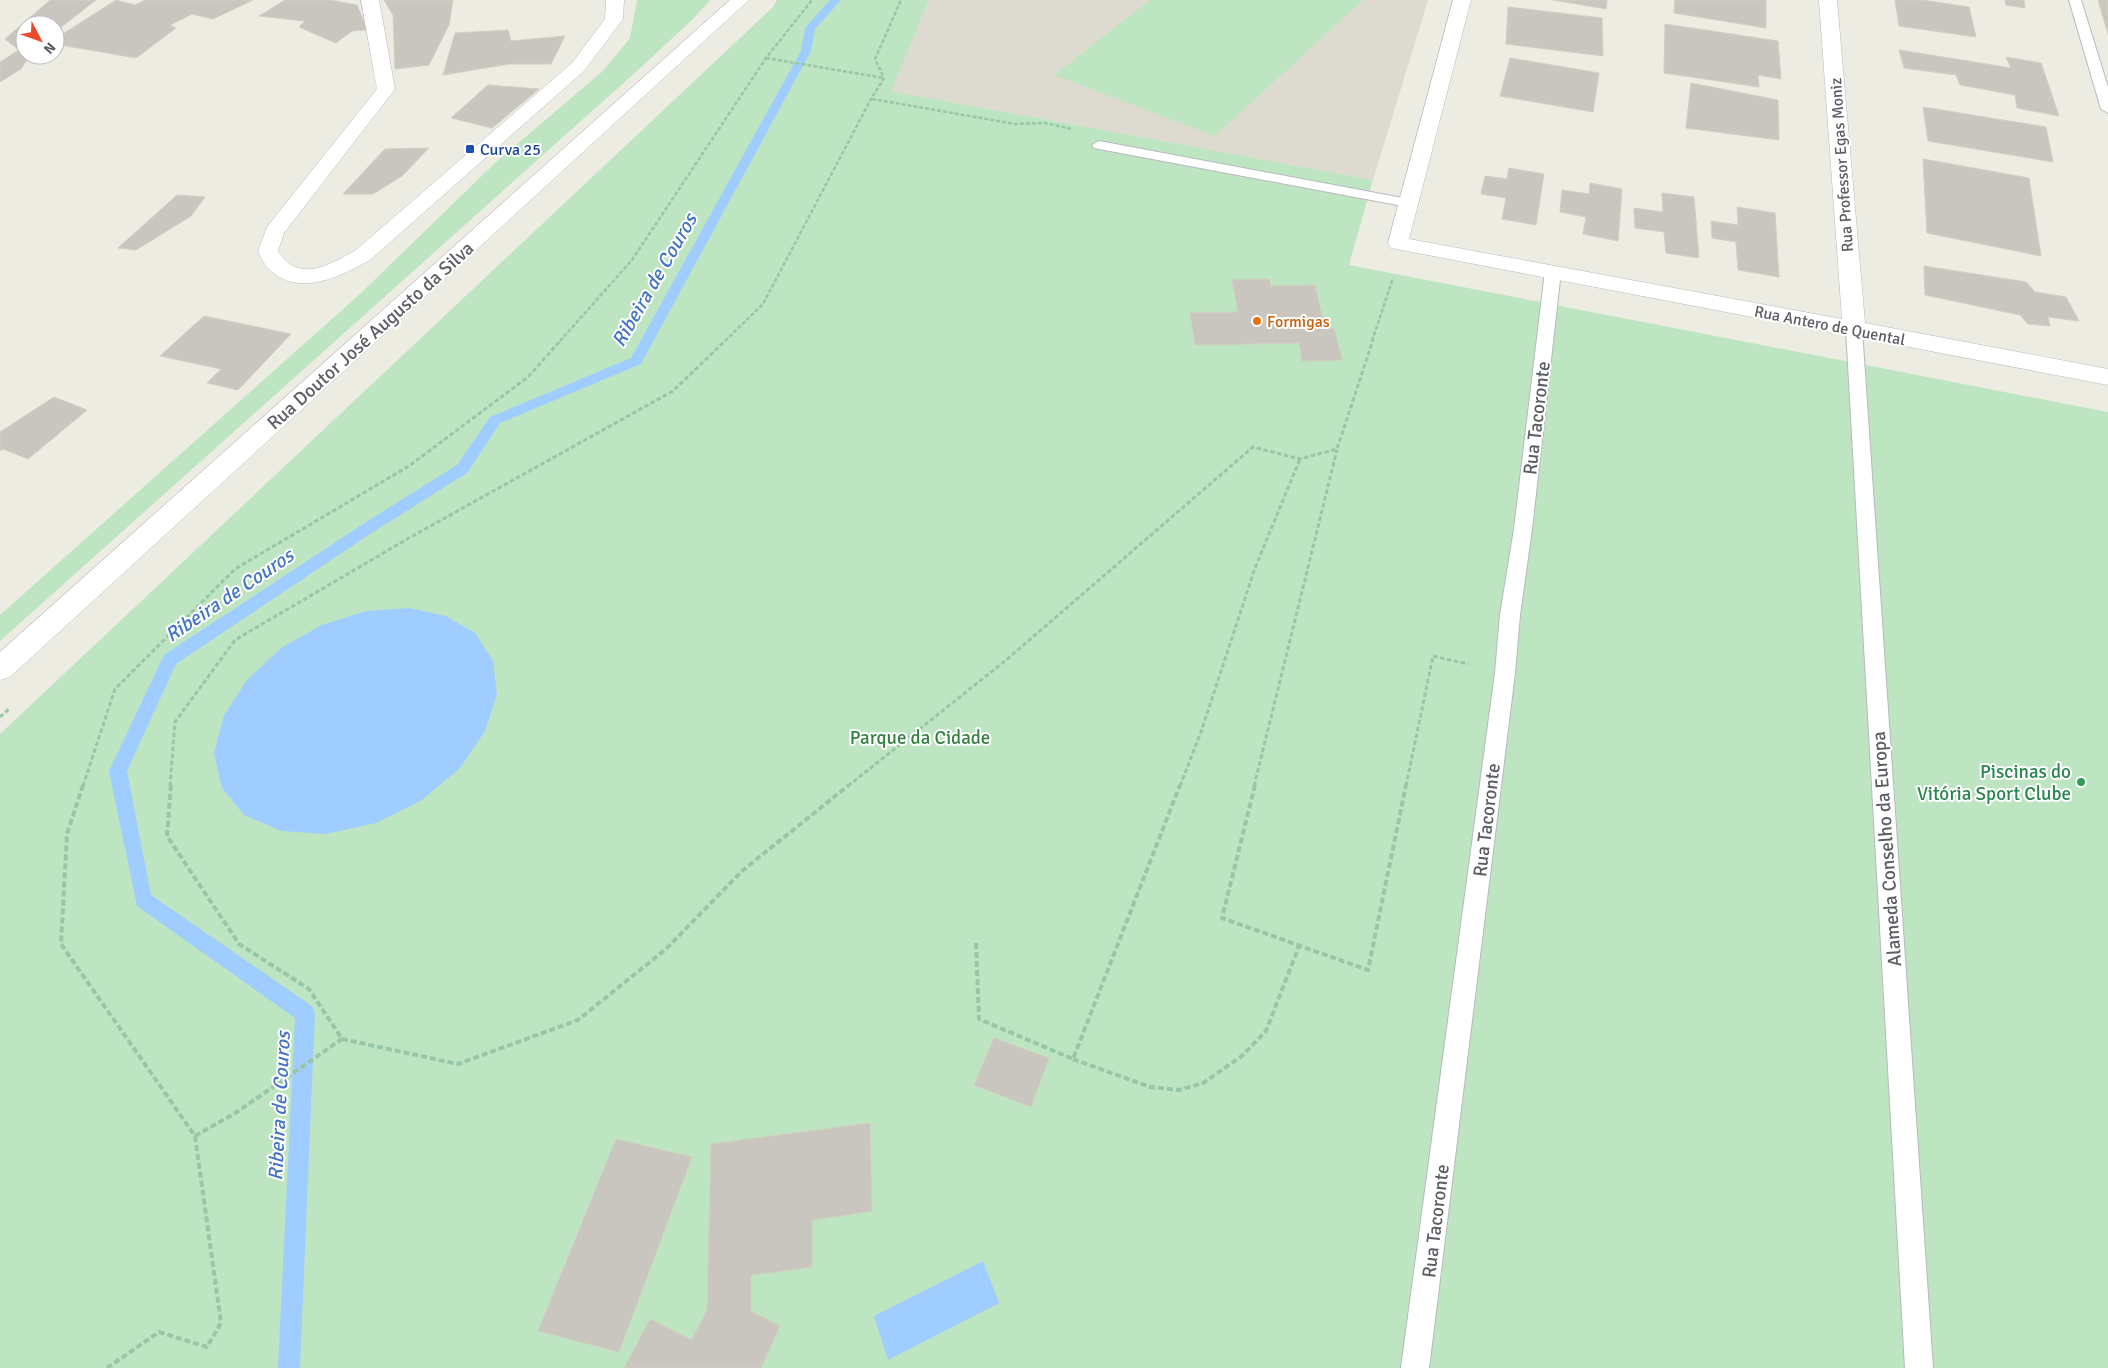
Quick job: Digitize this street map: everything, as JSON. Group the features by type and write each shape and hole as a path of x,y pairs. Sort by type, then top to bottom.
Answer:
{"street":[{"path":"370,0 386,89 274,232 268,251 277,266 291,275 316,276 341,268 363,256 578,66 614,19 615,0"},
{"name":"Rua Doutor José Augusto da Silva","path":"0,669 740,0"},
{"path":"1404,244 1398,243 1462,0"},
{"name":"Rua Professor Egas Moniz","path":"1828,0 1854,330"},
{"name":"Rua Antero de Quental","path":"1404,244 2108,378"}],"lane":[{"path":"2075,0 2108,109"},
{"path":"1100,145 1408,203"},
{"name":"Rua Tacoronte","path":"1415,1368 1505,673 1510,615 1523,529 1553,271"},
{"name":"Alameda Conselho da Europa","path":"1854,330 1919,1368"}],"path":[{"path":"107,1368 158,1332 207,1347 221,1323 195,1136 61,944 67,834 115,689 235,569 409,466 528,377 632,260 766,58 812,0"},
{"path":"884,78 875,59 902,0"},
{"path":"766,58 884,78"},
{"path":"884,78 762,304 674,391 409,538 235,640 175,722 166,836 239,944 309,989 342,1039 458,1064 578,1020 666,949 742,871 1005,662 1252,446 1300,460 1337,449"},
{"path":"871,99 1016,124 1045,123"},
{"path":"1404,244 1337,449 1222,918 1368,970 1434,656 1474,665"},
{"path":"1073,1058 1201,732 1255,568 1300,460"},
{"path":"976,943 979,1019 1073,1058 1150,1087 1179,1090 1203,1083 1242,1056 1266,1031 1299,946"},
{"path":"195,1136 237,1112 342,1039"}],"shaded area":[{"path":"929,0 1428,0 1373,180 890,91"}],"green space":[{"path":"637,0 710,0 693,19 638,70 0,641 0,615 360,294 496,162 604,70 630,38"},
{"name":"Parque da Cidade","path":"777,0 929,0 891,91 1373,180 1349,265 2108,412 2108,1368 0,1368 0,734 773,7"},
{"path":"1150,0 1363,0 1215,136 1054,75"}],"water":[{"path":"409,608 446,616 475,633 493,661 497,695 485,731 460,768 422,800 376,823 326,834 281,831 244,815 222,788 214,753 224,715 247,680 281,648 322,625 366,611"},
{"path":"983,1261 999,1303 888,1360 874,1316"}],"building":[{"path":"50,0 96,0 65,24 65,15 33,15"},
{"path":"116,0 135,5 145,0 253,0 213,19 192,14 170,25 176,28 136,58 65,46 65,33"},
{"path":"285,0 330,0 357,5 367,30 352,31 336,43 299,27 305,21 259,16"},
{"path":"384,0 453,0 449,25 429,65 395,69 393,15"},
{"path":"1553,0 1607,0 1606,9"},
{"path":"1675,0 1766,0 1766,28 1674,13"},
{"path":"1895,0 1922,0 1969,7 1976,37 1899,26"},
{"path":"2005,0 2024,0 2025,8 2006,5"},
{"path":"2098,0 2108,0 2108,34"},
{"path":"1508,7 1602,18 1603,56 1506,44"},
{"path":"1665,24 1778,41 1781,79 1758,75 1759,87 1664,73"},
{"path":"15,30 15,47 5,39"},
{"path":"508,30 511,41 565,36 551,64 509,64 443,75 455,33"},
{"path":"1899,50 2011,68 2006,57 2041,63 2059,116 2017,108 2015,95 1960,85 1956,75 1904,68"},
{"path":"15,53 15,65 24,65 21,69 0,82 0,62"},
{"path":"1510,58 1599,73 1593,112 1500,96"},
{"path":"1691,83 1778,100 1779,140 1686,128"},
{"path":"488,85 539,89 492,128 451,118"},
{"path":"1923,107 2046,127 2053,162 1928,141"},
{"path":"429,148 402,176 373,194 343,194 385,149"},
{"path":"1923,159 2029,178 2041,256 1927,233"},
{"path":"1509,168 1544,174 1536,225 1502,219 1506,198 1481,194 1485,176 1507,179"},
{"path":"1590,183 1622,189 1618,241 1583,234 1586,217 1560,212 1562,190 1589,194"},
{"path":"1662,193 1694,197 1699,258 1666,253 1664,232 1635,228 1634,208 1663,212"},
{"path":"177,195 205,197 191,216 136,250 118,248"},
{"path":"1737,207 1775,213 1779,277 1738,270 1736,242 1712,238 1711,221 1738,225"},
{"path":"1924,266 2026,282 2035,292 2066,297 2079,321 2048,317 2050,326 2028,324 2020,315 1925,295"},
{"name":"Formigas","path":"1269,279 1271,286 1315,285 1325,328 1334,328 1342,360 1302,361 1299,343 1195,345 1190,313 1238,312 1232,280"},
{"path":"204,316 291,334 238,390 207,383 221,369 160,356"},
{"path":"54,397 87,410 28,459 3,449 0,451 0,432"},
{"path":"994,1038 1049,1058 1031,1107 974,1085"},
{"path":"870,1123 872,1211 812,1220 812,1267 751,1275 751,1311 780,1326 761,1368 624,1368 650,1319 691,1340 707,1311 711,1144"},
{"path":"616,1139 692,1157 619,1352 538,1331"}],"waterway":[{"name":"Ribeira de Couros","path":"289,1368 305,1013 143,900 118,771 170,660 365,530 462,469 495,420 636,361 806,51 810,28 836,0"}],"place":[{"name":"Curva 25","path":"470,149"},
{"name":"Formigas","path":"1257,321"},
{"name":"Piscinas do Vitória Sport Clube","path":"2081,782"}]}
